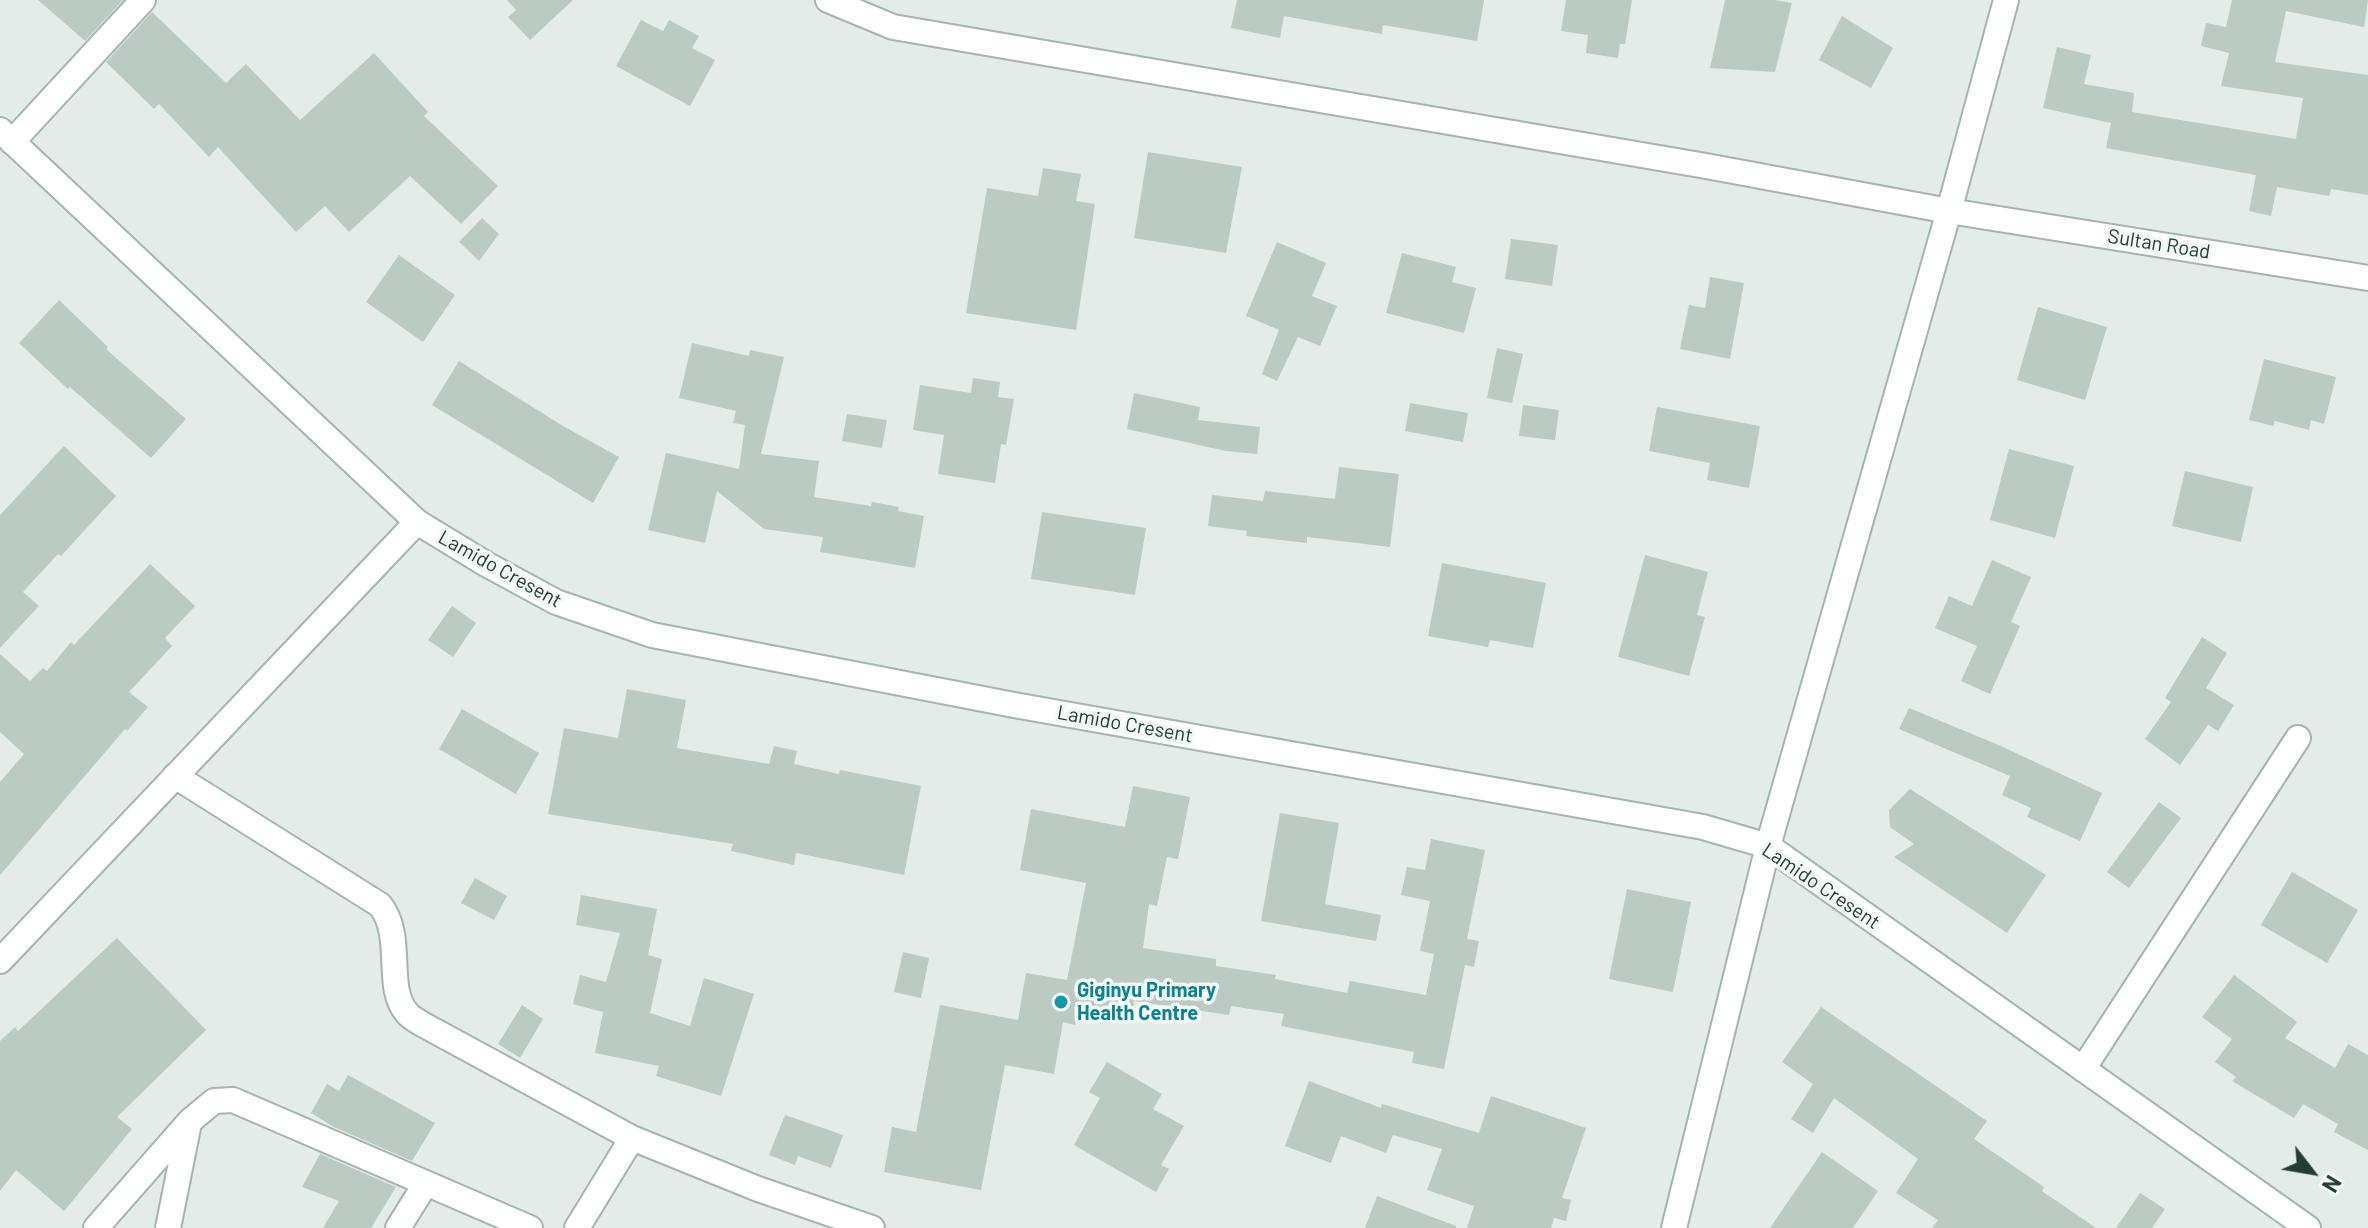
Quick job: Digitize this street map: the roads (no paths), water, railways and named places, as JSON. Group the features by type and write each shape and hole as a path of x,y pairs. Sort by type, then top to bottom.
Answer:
{"street":[{"path":"6,136 143,0"},
{"name":"Sultan Road","path":"828,0 893,27 1706,166 1949,211 2368,278"},
{"path":"1674,1228 1768,846 2006,0"},
{"name":"Lamido Cresent","path":"6,136 417,522 556,602 652,635 1014,705 1703,827 1768,846 2308,1228"},
{"path":"0,961 417,522"},
{"path":"2083,1069 2298,738"},
{"path":"175,776 380,905 392,925 398,997 406,1012 422,1024 632,1138 758,1189 868,1227"},
{"path":"96,1228 190,1121 214,1101 233,1100 530,1228"},
{"path":"168,1228 190,1121"},
{"path":"577,1228 632,1138"},
{"path":"398,1228 426,1183"}],"place":[{"name":"Giginyu Primary Health Centre","path":"1061,1002"}]}
